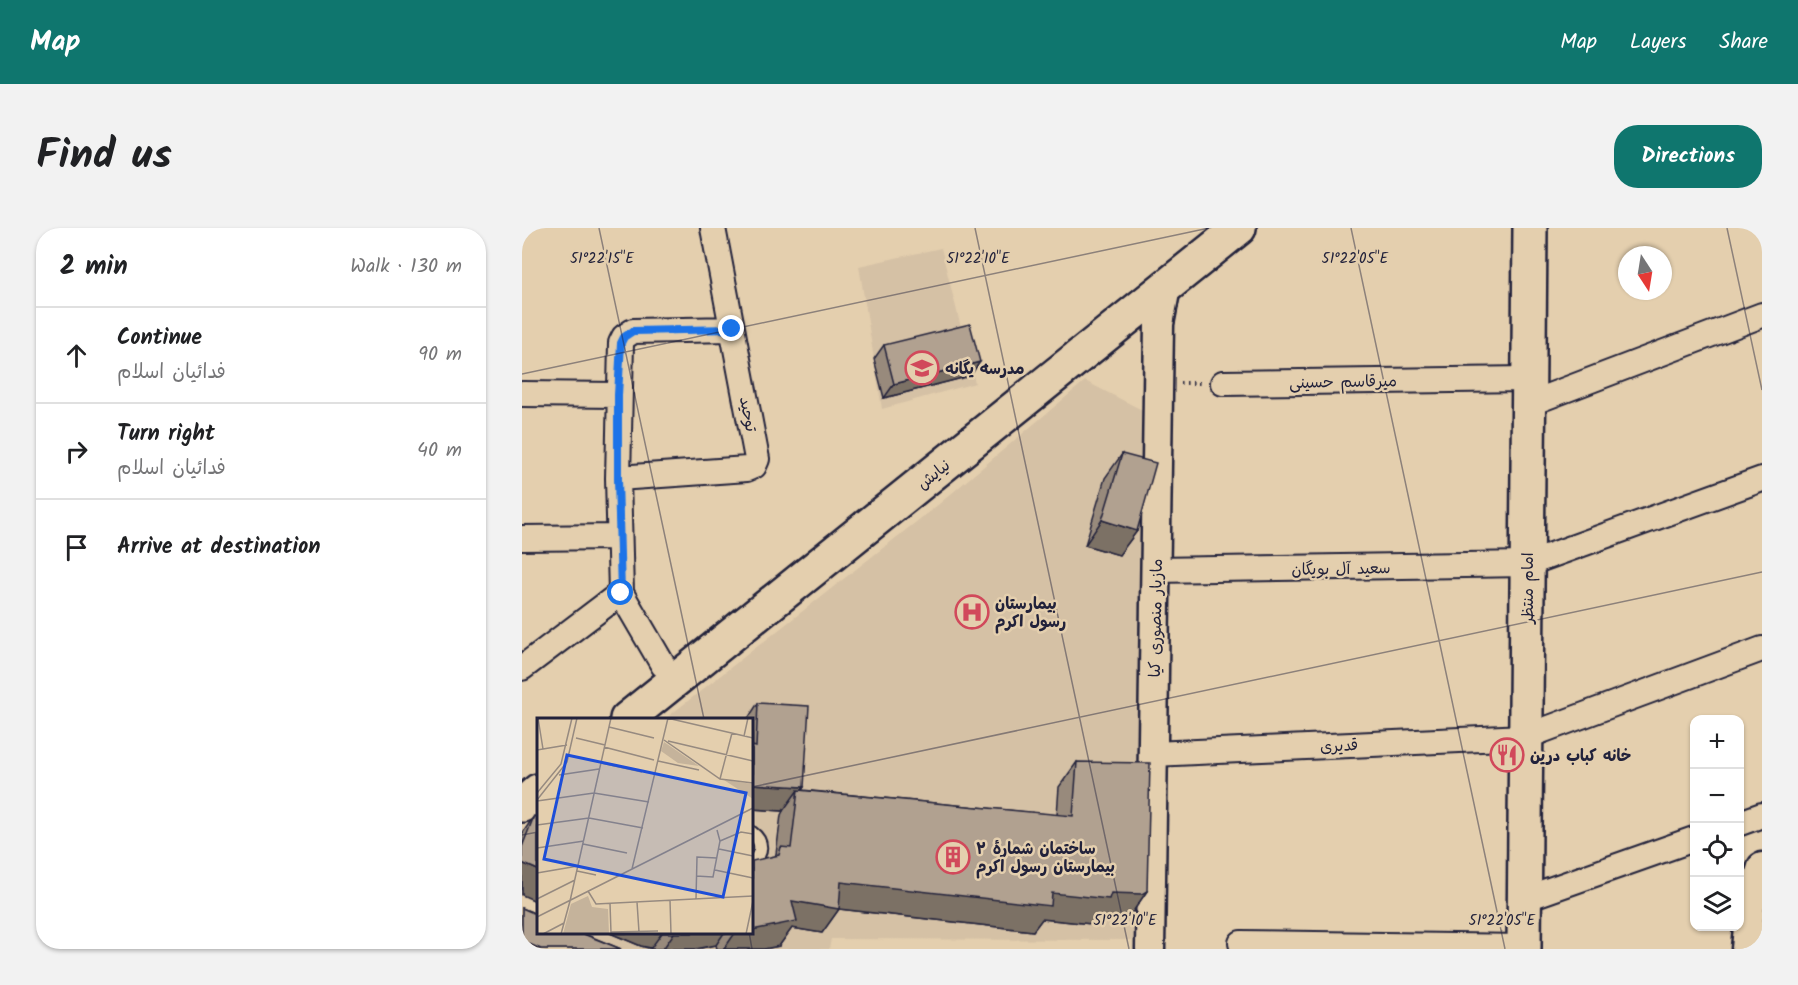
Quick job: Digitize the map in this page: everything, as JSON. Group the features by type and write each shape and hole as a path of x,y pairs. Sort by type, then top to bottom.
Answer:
{"main road":[{"name":"نیایش","path":"629,718 1239,228"},
{"name":"امام منتظر","path":"1524,948 1530,228"},
{"path":"522,805 537,792"}],"street":[{"name":"توحید","path":"618,478 747,469 754,466 757,459 713,228"},
{"name":"مازیار منصوری کیا","path":"1150,949 1159,324 1166,287"},
{"path":"1528,391 1762,315"},
{"path":"663,665 621,593 618,478 620,350 624,337 633,331 732,329"},
{"name":"میرقاسم حسینی","path":"1223,383 1528,391"},
{"path":"522,394 618,395"},
{"name":"سعید آل بویگان","path":"1155,570 1527,564 1762,479"},
{"path":"522,538 619,537"},
{"path":"522,668 621,593"},
{"name":"قدیری","path":"1153,754 1526,737 1762,649"},
{"path":"1744,822 1762,815"},
{"path":"1524,899 1690,841"},
{"path":"1746,949 1750,906 1762,867"},
{"path":"1241,943 1339,947 1524,948"}],"lane":[{"path":"753,834 761,847 758,857 753,860"}],"path":[{"path":"1158,383 1223,383"}],"shaded area":[{"path":"941,248 975,383 882,409 859,266"},
{"name":"بیمارستان رسول اکرم","path":"1085,381 1146,412 1135,940 831,939 829,949 606,949 568,934 753,934 753,718 666,718 939,504"}],"building":[{"name":"مدرسه یگانه","path":"970,324 980,362 894,384 884,345"},
{"path":"1122,454 1156,463 1137,531 1102,520"},
{"path":"758,703 809,706 804,787 753,784 753,746 756,747"},
{"name":"ساختمان شمارهٔ ۲ بیمارستان رسول اکرم","path":"1077,762 1150,763 1147,891 1142,894 1111,893 1109,899 1052,893 1051,906 841,882 839,909 792,901 797,921 753,930 753,861 779,855 781,847 791,848 798,790 1073,816"},
{"path":"534,816 537,818 537,870 522,863 522,847"},
{"path":"522,908 537,915 537,934 584,934 621,949 541,949 522,941"}],"place":[{"name":"مدرسه یگانه","path":"922,368"},
{"name":"بیمارستان رسول اکرم","path":"972,612"},
{"name":"خانه کباب درین","path":"1507,755"},
{"name":"ساختمان شمارهٔ ۲ بیمارستان رسول اکرم","path":"953,857"}],"route":[{"path":"621,593 618,478 618,395 621,343 624,337 633,331 732,329"}]}
